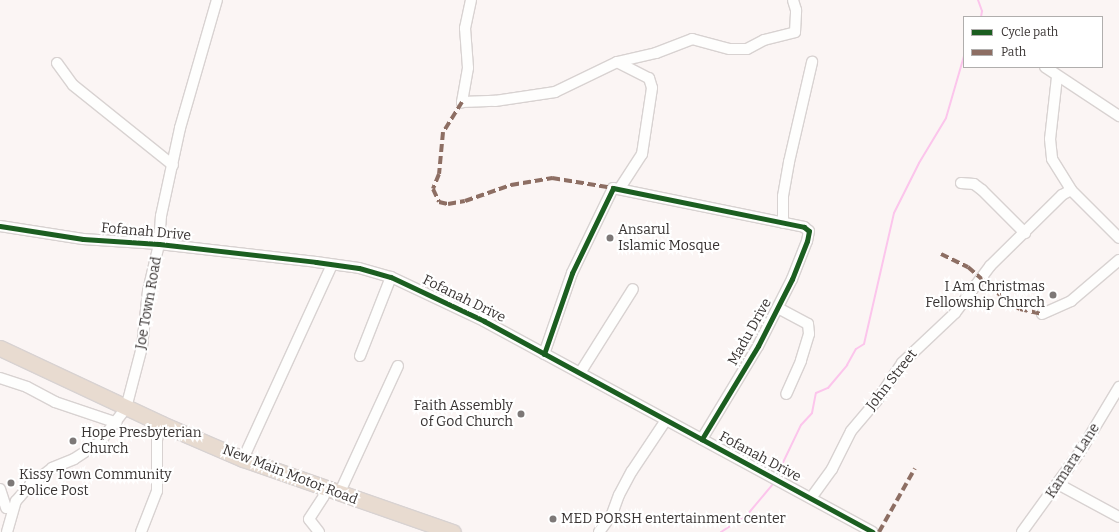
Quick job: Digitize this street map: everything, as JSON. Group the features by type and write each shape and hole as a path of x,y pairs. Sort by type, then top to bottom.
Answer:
{"highway":[{"name":"New Main Motor Road","path":"0,348 122,414 243,459 331,495 434,532"},
{"name":"New Main Motor Road","path":"0,355 122,414 249,468 331,495 453,532"}],"street":[{"name":"Joe Town Road","path":"8,532 16,502 39,476 74,460 100,442 122,414 139,360 148,291 159,244 161,216 180,128 216,0"},
{"path":"471,0 465,28 468,68 462,102 548,94 617,62 666,50 692,39 706,41 730,50 747,49 764,40 795,32 796,10 793,0"},
{"path":"617,62 649,78 652,88 642,154 639,163 620,188"},
{"path":"544,354 572,273 613,188 620,188 783,223 783,196 789,162 812,62"},
{"path":"57,63 73,86 173,165"},
{"path":"1046,68 1057,77 1119,116"},
{"path":"1057,77 1050,139 1052,159 1071,190 1119,238"},
{"path":"961,183 974,184 982,190 1025,233"},
{"name":"John Street","path":"811,498 832,469 851,431 878,399 902,363 955,313 990,266 1062,195 1071,190"},
{"name":"Madu Drive","path":"702,439 758,346 792,279 809,231 804,227 783,223"},
{"name":"Fofanah Drive","path":"0,226 83,239 159,244 332,265 391,277 455,306 872,532"},
{"path":"1042,314 1071,301 1119,260"},
{"path":"243,459 332,265"},
{"path":"360,356 391,277"},
{"path":"580,373 633,289"},
{"path":"778,308 808,324 809,334 801,361 786,394"},
{"path":"319,532 310,519 331,495 398,366"},
{"path":"0,378 27,387 56,402 122,414"},
{"name":"Kamara Lane","path":"1022,532 1058,484 1119,387"},
{"path":"599,532 612,514 619,495 632,471 666,420"},
{"path":"142,532 157,491 157,440 159,430"},
{"path":"1058,484 1119,517"},
{"path":"0,489 3,509 16,502"}],"waterway":[{"path":"978,0 982,11 981,16"},
{"path":"777,475 801,425 812,413 816,393 828,388 847,365 856,349 864,344 894,213 919,163 946,118 963,59"},
{"path":"721,532 747,515 773,484"}],"marked path":[{"path":"462,102 443,132 439,174 433,189 439,202 448,204 465,201 511,185 552,178 613,188"},
{"path":"941,254 968,267 1007,301 1020,309 1042,314"},
{"path":"879,532 915,468"}],"cycle path":[{"path":"544,354 572,273 613,188 804,227 809,231 807,241 792,279 758,346 702,439"},
{"path":"0,226 83,239 159,244 316,262 359,268 391,277 484,321 872,532"}],"place":[{"name":"Ansarul Islamic Mosque","path":"610,238"},
{"name":"I Am Christmas Fellowship Church","path":"1053,295"},
{"name":"Faith Assembly of God Church","path":"521,414"},
{"name":"Hope Presbyterian Church","path":"73,441"},
{"name":"Kissy Town Community Police Post","path":"11,483"},
{"name":"MED PORSH entertainment center","path":"553,519"}]}
